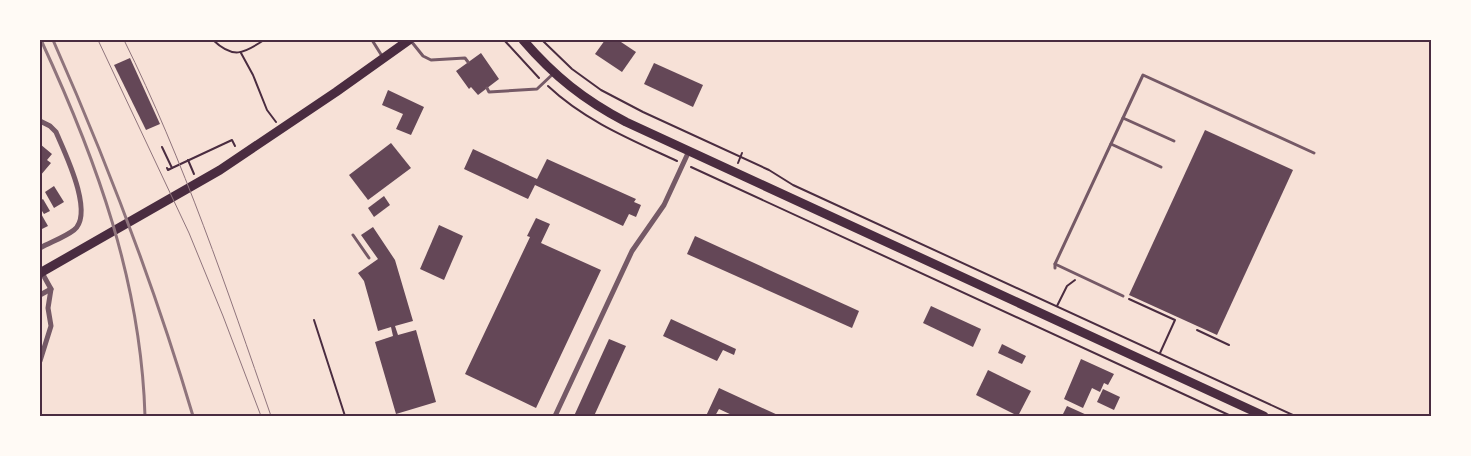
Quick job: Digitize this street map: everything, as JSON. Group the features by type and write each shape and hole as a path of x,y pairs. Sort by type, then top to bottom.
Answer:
{"main road":[{"path":"40,271 220,170 410,40"},
{"path":"523,40 554,74 574,91 605,111 689,152 1264,416"}],"street":[{"path":"40,121 50,126 56,132 76,182 82,214 80,222 75,229 40,248"},
{"path":"555,416 632,251 664,205 689,152"},
{"path":"40,271 51,288 48,308 51,326 40,361"},
{"path":"40,295 51,288"}],"lane":[{"path":"372,40 384,58"},
{"path":"410,40 423,56 431,60 466,58 468,62"},
{"path":"487,88 489,92 537,88 554,74"},
{"path":"1055,268 1055,264 1143,75 1314,153"},
{"path":"1123,118 1174,141"},
{"path":"1111,144 1161,167"},
{"path":"353,235 369,258"},
{"path":"1055,264 1123,296"}],"path":[{"path":"213,40 226,51 241,53 246,52 264,40"},
{"path":"542,40 572,69 595,87 628,105 769,170 793,185 1295,416"},
{"path":"241,53 253,74 267,110 276,122"},
{"path":"167,168 168,170 232,140 235,146"},
{"path":"162,148 171,167"},
{"path":"738,163 742,153"},
{"path":"188,160 195,175"},
{"path":"693,168 773,207 1231,416"},
{"path":"773,207 776,202"},
{"path":"1057,306 1067,286 1082,276"},
{"path":"1123,296 1175,320 1160,353"},
{"path":"314,320 345,416"},
{"path":"1197,330 1229,345"}],"building":[{"path":"605,40 618,40 636,52 622,72 595,54"},
{"path":"481,53 499,79 478,95 471,87 469,89 456,71"},
{"path":"130,58 160,124 146,130 114,65"},
{"path":"654,63 703,85 693,107 644,84"},
{"path":"388,90 424,107 411,135 396,129 403,114 382,105"},
{"path":"1205,130 1293,170 1217,335 1129,295"},
{"path":"391,143 411,168 368,200 349,175"},
{"path":"40,144 52,154 47,160 51,163 40,176"},
{"path":"473,149 537,179 547,159 636,199 634,202 641,205 636,217 629,214 623,226 535,185 528,199 464,169"},
{"path":"54,186 64,202 54,208 45,192"},
{"path":"384,196 390,205 374,217 368,208"},
{"path":"43,199 50,211 44,214 40,208 40,201"},
{"path":"40,212 48,226 40,230"},
{"path":"536,218 550,224 541,243 601,270 536,408 465,374 530,237 527,236"},
{"path":"439,225 463,236 444,280 420,269"},
{"path":"373,227 395,260 413,321 395,326 398,335 416,330 436,402 396,414 375,342 393,336 391,327 378,331 364,281 358,273 378,259 361,235"},
{"path":"695,236 859,311 852,328 687,254"},
{"path":"931,306 981,329 973,347 923,323"},
{"path":"671,319 736,349 734,355 723,350 717,361 663,336"},
{"path":"609,339 626,346 594,416 574,416"},
{"path":"1002,344 1026,356 1022,364 998,353"},
{"path":"1081,359 1114,374 1108,385 1104,383 1100,392 1092,388 1083,408 1064,399"},
{"path":"988,370 1031,391 1018,416 976,395"},
{"path":"719,388 780,416 734,416 719,409 715,416 706,416"},
{"path":"1103,389 1120,397 1114,410 1097,402"},
{"path":"1067,406 1089,416 1062,416"}],"tram line":[{"path":"98,40 189,233 261,416"},
{"path":"124,40 146,86 185,179 221,273 271,416"}],"railway":[{"path":"41,40 80,131 112,223 125,270 135,318 142,366 145,416"},
{"path":"53,40 129,226 163,320 193,416"}]}
